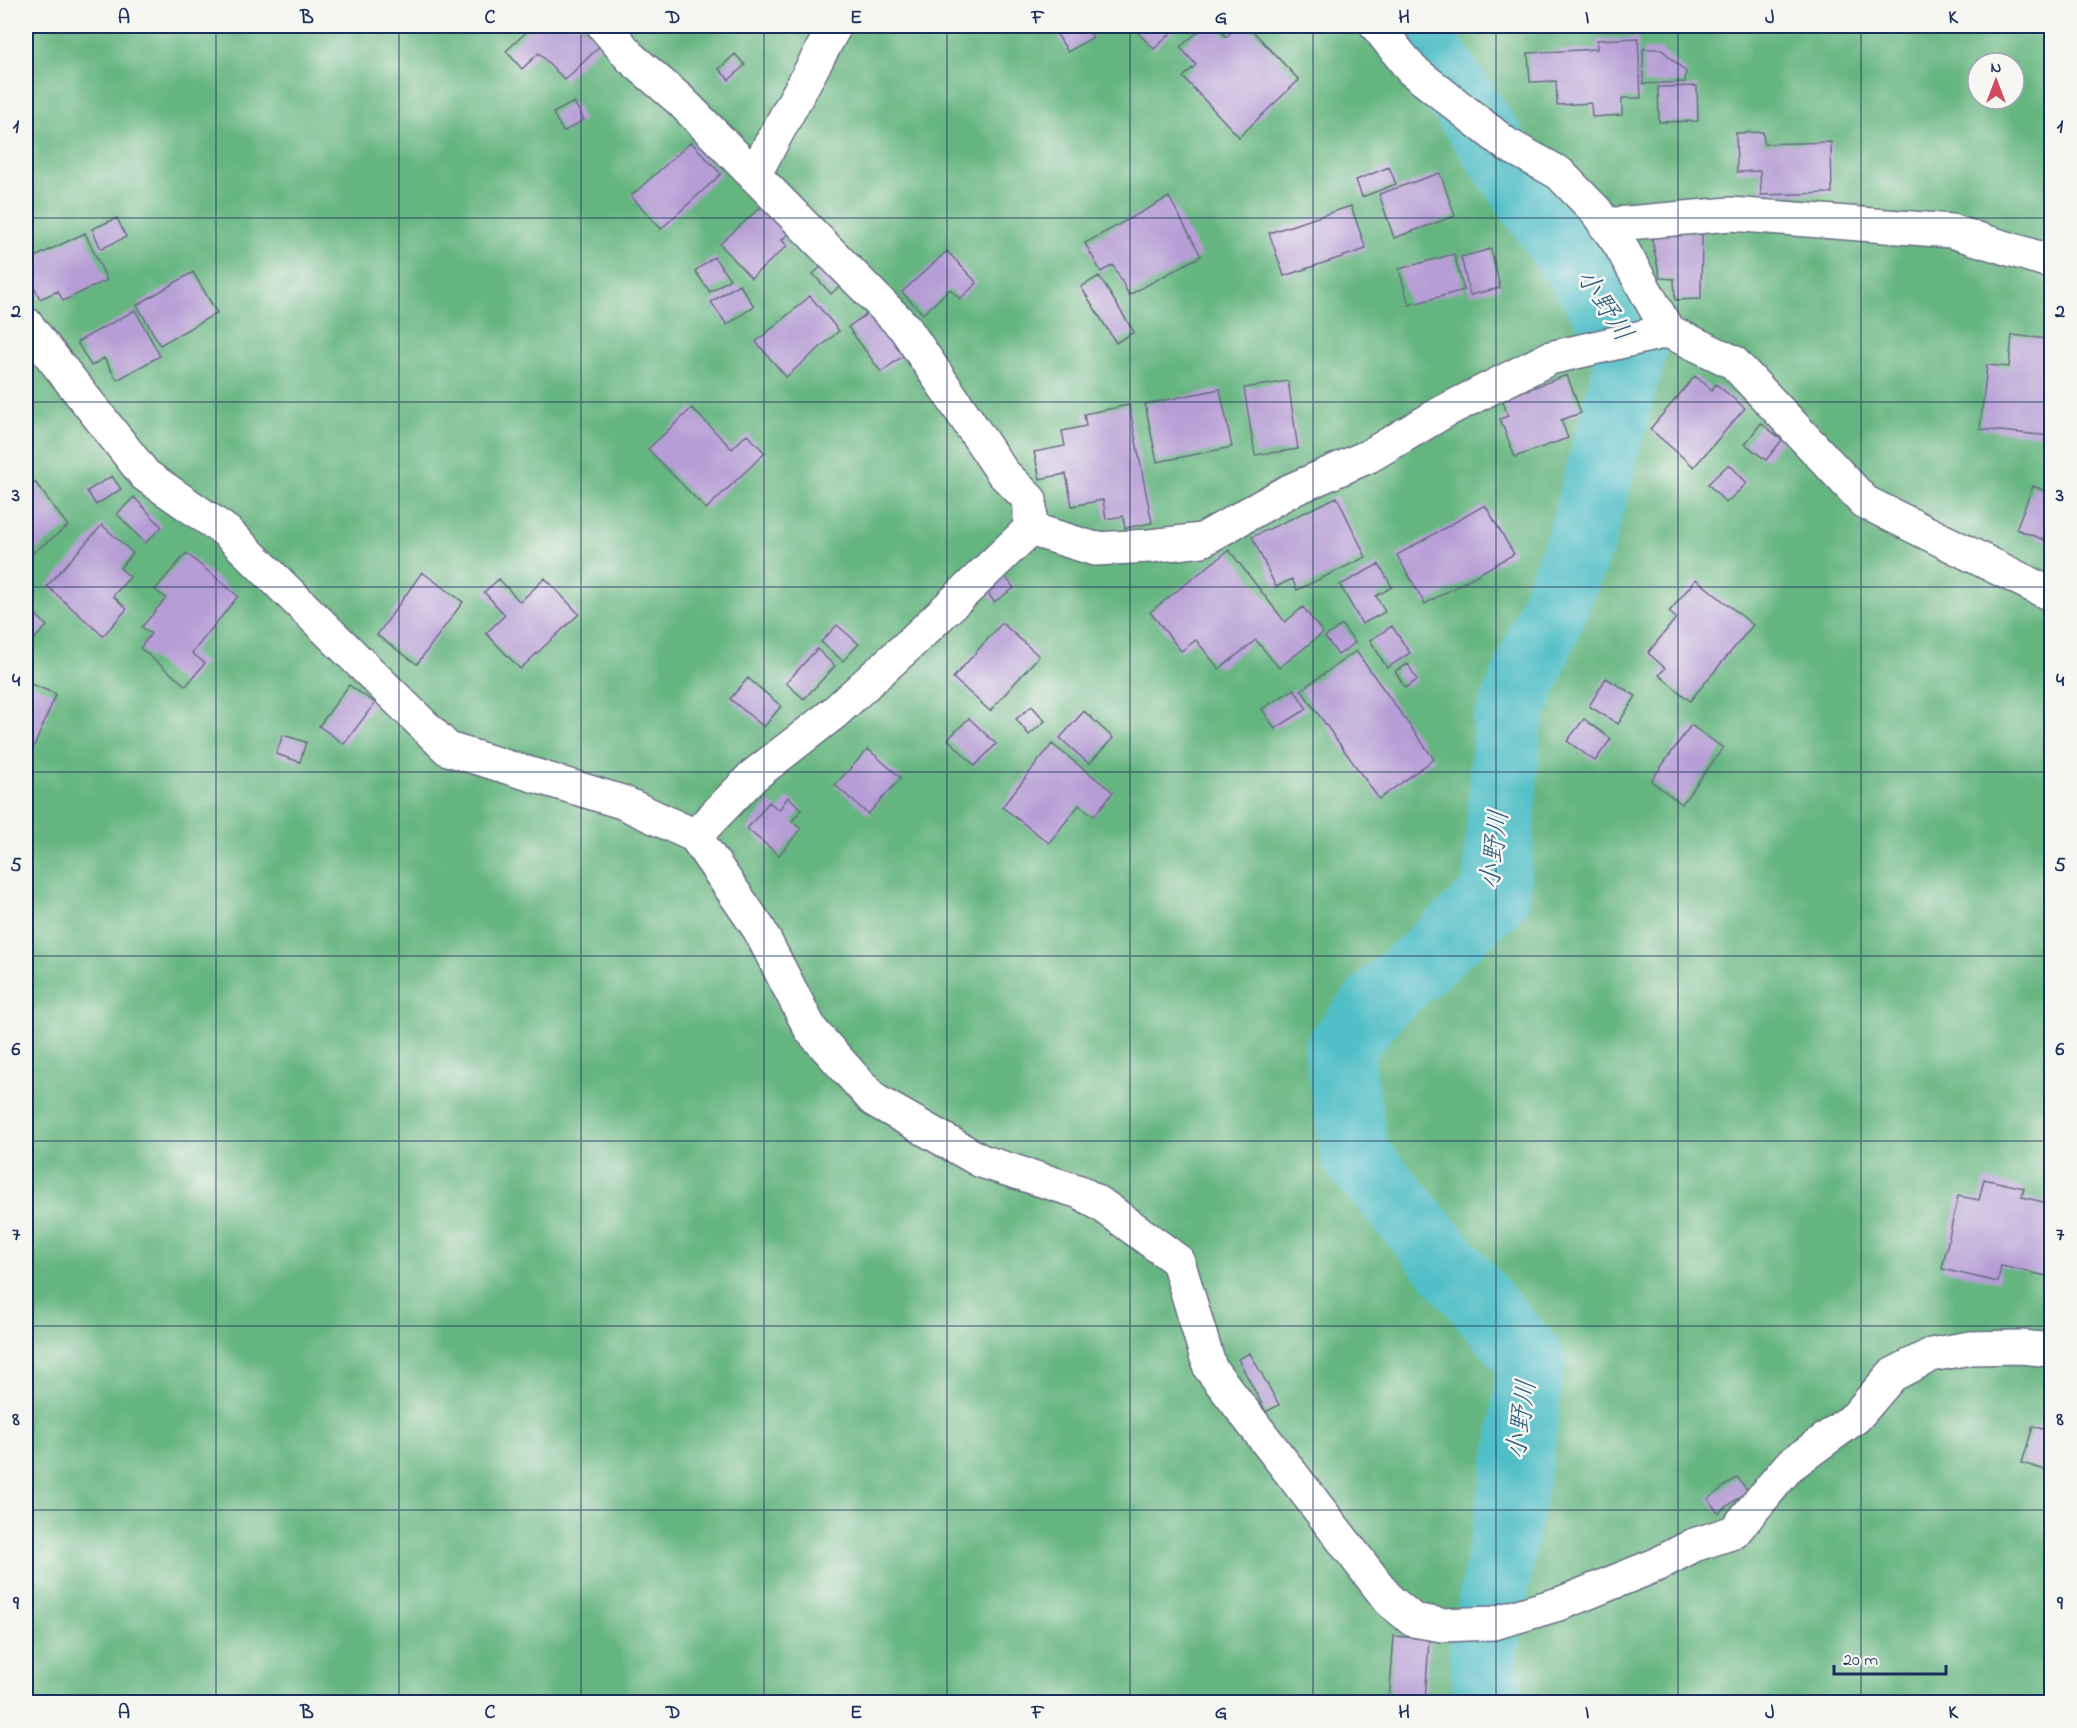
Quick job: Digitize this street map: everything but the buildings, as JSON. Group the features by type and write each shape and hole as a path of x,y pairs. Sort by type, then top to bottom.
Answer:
{"street":[{"path":"604,26 631,58 680,100 904,328 1003,472 1030,500 1030,529 912,642 834,712 753,776 694,836"},
{"path":"754,175 835,26"},
{"path":"1377,26 1412,70 1506,144 1559,173 1596,211 1620,245 1668,331 1733,362 1865,502 2052,595"},
{"path":"1605,225 1730,214 1951,231 2052,262"},
{"path":"26,324 145,475 227,532 448,749 622,802 694,836 759,929 811,1030 874,1100 981,1161 1080,1192 1106,1208 1178,1261 1210,1368 1389,1600 1413,1620 1442,1625 1494,1623 1562,1604 1656,1565 1694,1545 1734,1532 1789,1466 1856,1417 1892,1375 1931,1355 1970,1348 2021,1347 2052,1350"},
{"path":"1030,529 1095,549 1202,540 1287,492 1369,456 1445,411 1550,358 1668,331"}],"green space":[{"path":"26,26 2051,26 2051,1702 26,1702"}],"waterway":[{"name":"小野川","path":"1411,26 1633,348 1582,537 1507,724 1496,896 1376,1004 1339,1050 1355,1154 1531,1361 1521,1446 1483,1653 1489,1702"}]}
